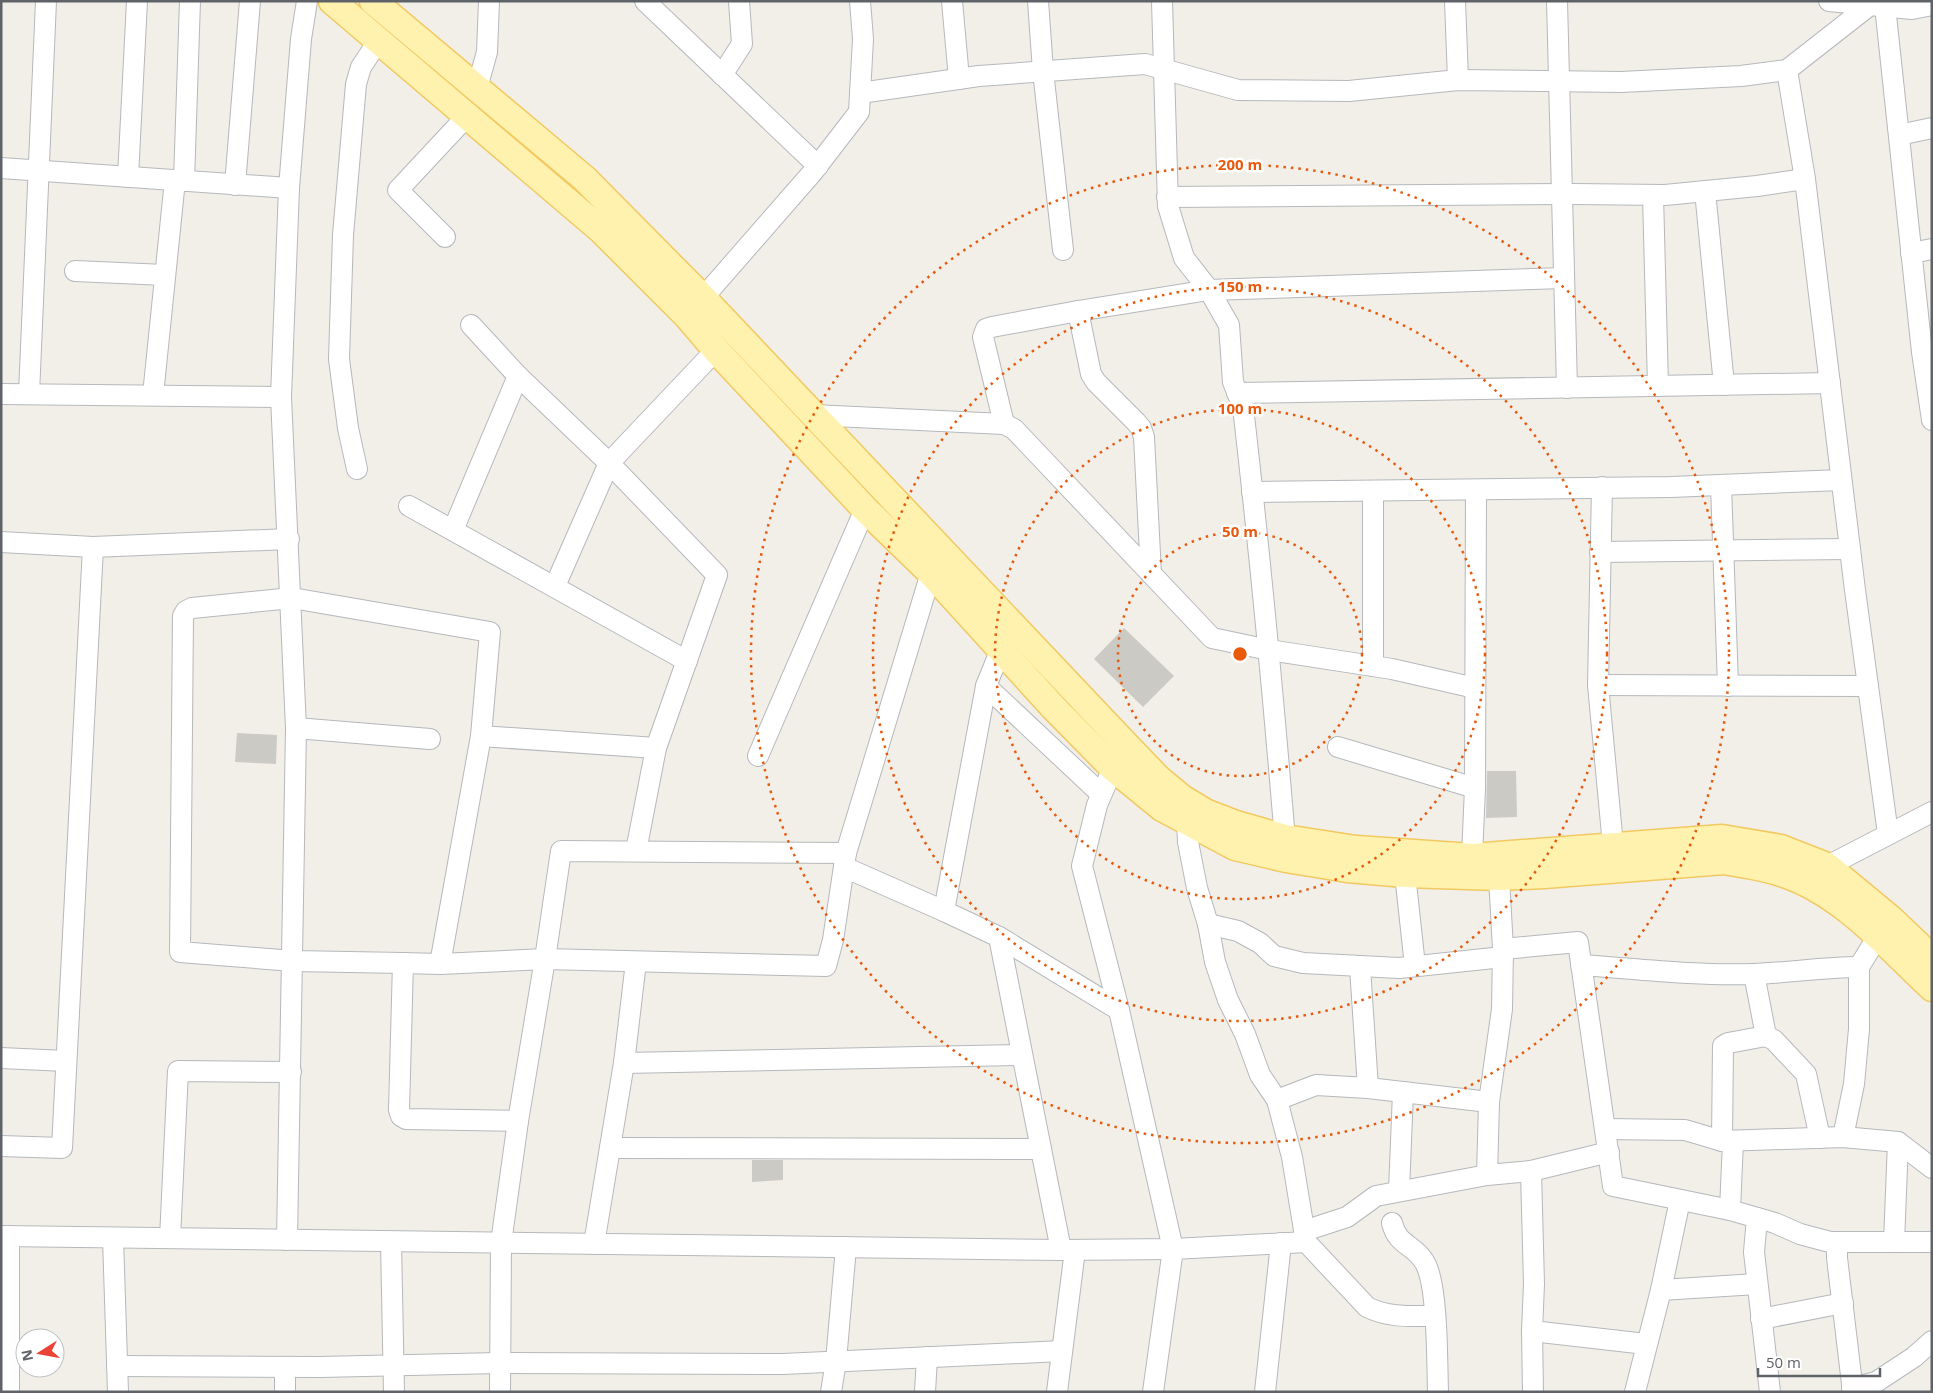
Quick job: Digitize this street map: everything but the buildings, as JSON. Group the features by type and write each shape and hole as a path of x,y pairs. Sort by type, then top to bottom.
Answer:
{"main road":[{"path":"332,1 601,230 695,307 813,415 909,534 1120,758 1162,808 1235,847 1356,849 1472,857 1722,838 1780,848 1827,866 1884,913 1932,958"},
{"path":"373,1 584,178 695,307 716,350 866,509 909,534 931,573 1053,706 1120,758 1160,779 1182,798 1205,812 1236,824 1285,849 1347,869 1405,874 1499,877 1724,861 1783,874 1801,881 1842,905 1878,936 1932,988"}],"street":[{"path":"28,394 46,1"},
{"path":"128,177 137,1"},
{"path":"153,396 165,275 179,181 190,1"},
{"path":"235,184 250,1"},
{"path":"288,1240 296,728 292,598 281,397 289,188 301,40 307,1"},
{"path":"477,88 487,52 489,1"},
{"path":"645,1 818,166"},
{"path":"722,75 742,44 739,1"},
{"path":"695,307 818,166 859,112 863,39 860,1"},
{"path":"952,1 959,79"},
{"path":"1038,1 1043,71 1063,250"},
{"path":"1162,1 1168,206 1184,258 1209,290 1229,324 1233,382 1242,408 1270,650 1285,849"},
{"path":"1455,1 1458,80"},
{"path":"1557,1 1567,388"},
{"path":"1829,1 1912,8 1932,5"},
{"path":"860,93 959,79 1145,64 1238,90 1349,91 1458,80 1621,82 1741,76 1788,70 1877,6"},
{"path":"1877,6 1898,135 1932,420"},
{"path":"358,469 348,428 339,359 343,235 356,84 361,66 379,40"},
{"path":"1788,70 1805,179 1850,550 1888,834"},
{"path":"445,237 398,190 468,115"},
{"path":"1898,135 1932,128"},
{"path":"1,168 289,188"},
{"path":"1167,197 1653,195 1805,179"},
{"path":"1705,191 1724,385"},
{"path":"1653,195 1658,386"},
{"path":"1911,254 1932,249"},
{"path":"75,271 165,275"},
{"path":"1004,424 983,337 986,329 992,327 1209,290 1564,278"},
{"path":"1078,311 1092,374 1096,382 1136,422 1141,428 1144,437 1151,574"},
{"path":"471,325 518,376 610,463 717,575 656,748 636,851"},
{"path":"555,586 610,463 716,350"},
{"path":"453,530 518,376"},
{"path":"1237,393 1830,383"},
{"path":"1,394 281,397"},
{"path":"813,415 1004,424 1014,429 1212,638 1270,650 1373,666 1475,688"},
{"path":"1252,492 1476,490 1721,485 1842,480"},
{"path":"1721,485 1728,686"},
{"path":"1602,487 1598,685 1613,845"},
{"path":"1373,490 1373,666"},
{"path":"1472,857 1476,490"},
{"path":"409,506 687,661"},
{"path":"758,756 866,509"},
{"path":"1,542 93,547 289,539"},
{"path":"1,1146 62,1148 93,547"},
{"path":"1600,552 1850,550"},
{"path":"440,964 481,736 490,632 292,598 192,608 186,611 183,616 180,952 293,961 403,964 440,964 545,960 826,966 833,940 845,860 931,573"},
{"path":"944,911 986,686 1001,649"},
{"path":"1598,685 1868,686"},
{"path":"986,686 1101,794"},
{"path":"296,728 430,739"},
{"path":"481,736 656,748"},
{"path":"1338,747 1474,788"},
{"path":"1120,758 1101,794 1082,866 1119,1010 1173,1249 1153,1392"},
{"path":"1801,881 1932,812"},
{"path":"1188,821 1188,842 1197,888 1208,924 1215,962 1228,1000 1245,1034 1260,1075 1277,1100 1292,1158 1305,1236 1367,1307 1391,1316 1435,1316"},
{"path":"500,1392 501,1243 518,1120 561,851 636,851 845,860 999,937 1119,1010"},
{"path":"1405,874 1414,966"},
{"path":"1486,1175 1489,1102 1502,1009 1503,953 1499,877"},
{"path":"1208,924 1238,931 1260,943 1274,956 1303,963 1399,968 1578,942 1613,1186 1730,1210 1775,1223 1800,1234 1830,1242 1932,1242"},
{"path":"1842,1137 1854,1084 1859,1029 1859,967 1878,936"},
{"path":"999,937 1041,1149 1068,1250 1062,1351 1057,1392"},
{"path":"594,1244 624,1063 636,962"},
{"path":"403,964 399,1110 401,1116 406,1119 518,1120"},
{"path":"1360,966 1368,1088"},
{"path":"1581,966 1702,974 1754,974 1859,967"},
{"path":"1754,974 1766,1036"},
{"path":"1730,1210 1723,1046 1728,1043 1766,1036 1774,1040 1806,1074 1820,1138"},
{"path":"624,1063 1022,1055"},
{"path":"1,1058 66,1061"},
{"path":"170,1238 178,1071 291,1072"},
{"path":"1277,1100 1316,1085 1368,1088 1489,1102"},
{"path":"1399,1191 1403,1092"},
{"path":"1606,1129 1685,1130 1728,1141 1842,1137 1898,1142 1932,1168"},
{"path":"1894,1242 1898,1142"},
{"path":"610,1148 1041,1149"},
{"path":"9,1392 4,1371 5,1236 1068,1250 1173,1249 1281,1243 1305,1236 1347,1217 1376,1196 1486,1175 1531,1170 1609,1152"},
{"path":"1531,1170 1534,1284 1532,1331 1533,1392"},
{"path":"1635,1392 1661,1290 1680,1200"},
{"path":"1757,1218 1754,1252 1770,1392"},
{"path":"1392,1223 1394,1233 1400,1241 1417,1252 1426,1263 1431,1275 1435,1316 1438,1392"},
{"path":"113,1238 118,1392"},
{"path":"391,1242 394,1392"},
{"path":"1837,1242 1837,1258 1853,1390 1876,1382 1914,1357 1932,1341"},
{"path":"1265,1392 1281,1243"},
{"path":"831,1392 836,1362 846,1247"},
{"path":"1661,1290 1757,1284"},
{"path":"1762,1319 1843,1303"},
{"path":"1532,1331 1646,1344"},
{"path":"117,1366 285,1367 500,1363 783,1364 1062,1351"},
{"path":"925,1392 927,1357"},
{"path":"285,1367 285,1392"}]}
